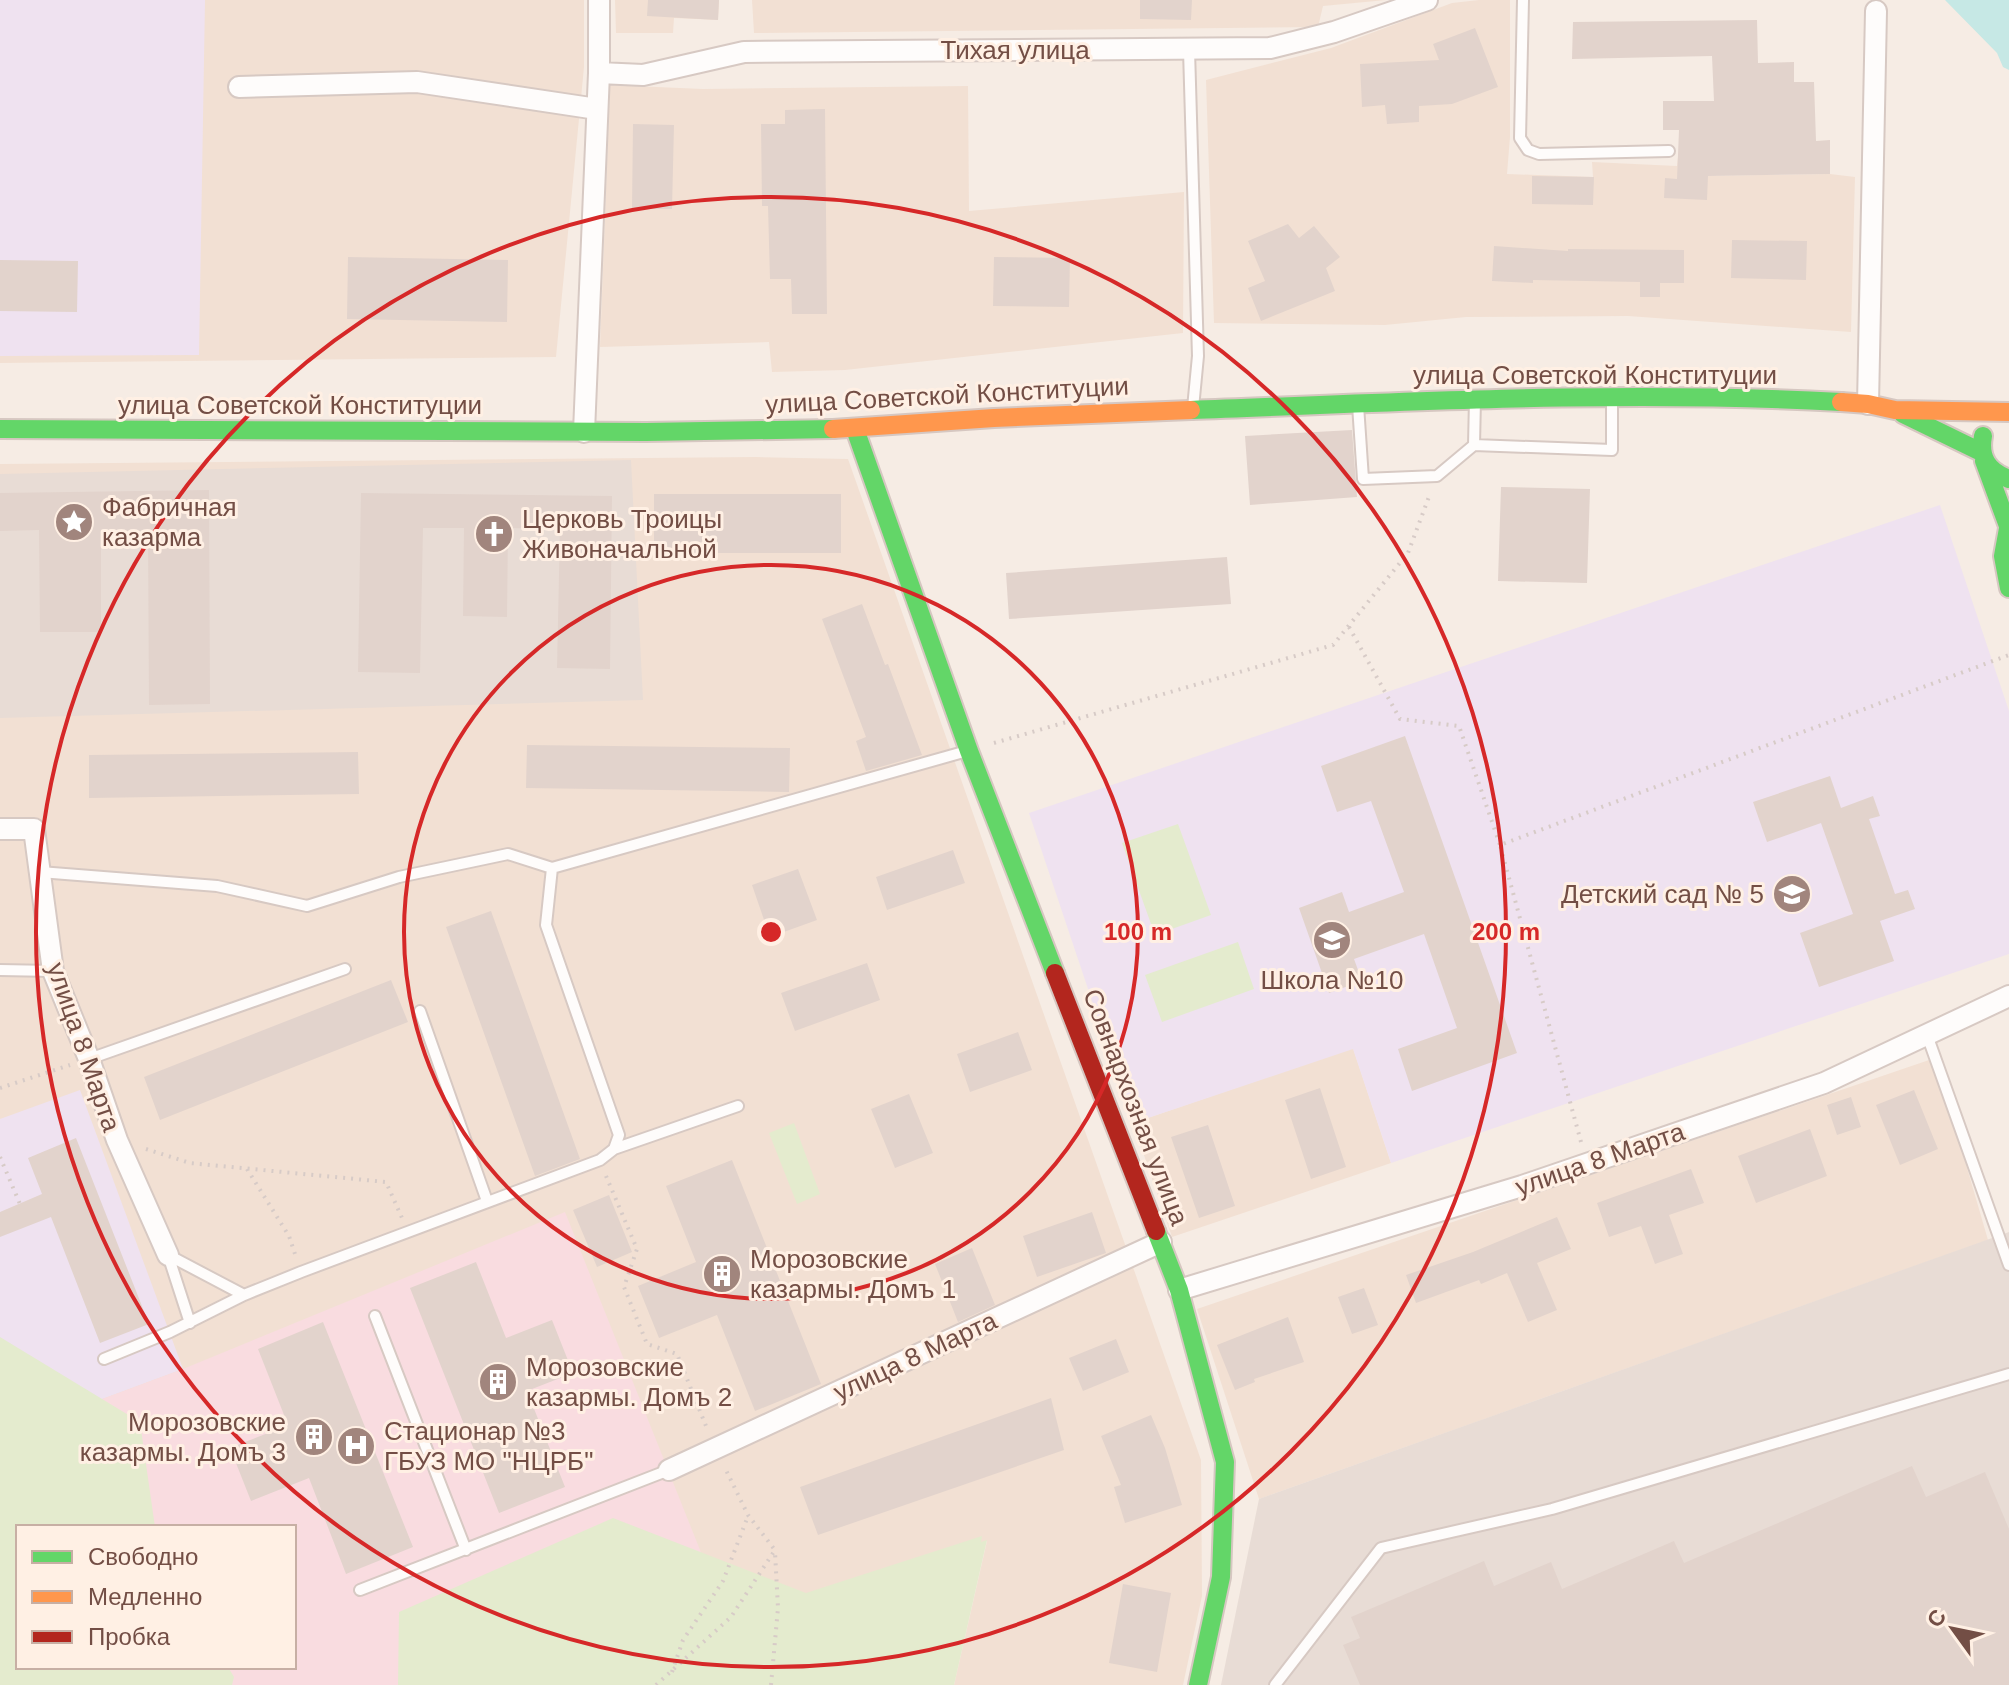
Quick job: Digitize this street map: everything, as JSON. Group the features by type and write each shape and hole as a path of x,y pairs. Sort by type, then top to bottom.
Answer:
{"street":[{"path":"584,432 599,73 599,0"},
{"name":"Тихая улица","path":"599,73 643,75 744,52 1270,48 1334,32 1427,0"},
{"path":"1868,404 1876,11"},
{"path":"239,87 417,82 597,109"},
{"name":"улица Советской Конституции","path":"0,429 584,432 855,429 994,418 1475,399 1612,397 1868,404 1895,410"},
{"path":"1895,410 2009,412"},
{"path":"1895,410 1982,456 1990,470 2009,479"},
{"path":"2009,412 1991,421 1984,430 1982,456 2008,525 2003,549 2004,575 2009,588"},
{"name":"Совнархозная улица","path":"855,429 969,751 1179,1290 1225,1462 1221,1577 1198,1685"},
{"name":"улица 8 Марта","path":"0,829 34,829 53,971 89,1059 117,1140 168,1255"},
{"name":"улица 8 Марта","path":"1179,1290 1587,1164 1824,1083 2009,996"},
{"name":"улица 8 Марта","path":"669,1470 1161,1242"}],"lane":[{"path":"1523,0 1520,138 1528,150 1539,154 1669,151"},
{"path":"1189,50 1198,356 1192,410"},
{"path":"1358,403 1363,479 1437,476 1474,445 1612,450 1612,397"},
{"path":"1474,445 1475,399"},
{"path":"40,872 217,886 307,906 399,877 508,854 552,868 969,751"},
{"path":"552,868 546,925 619,1135 614,1149"},
{"path":"89,1059 345,969"},
{"path":"0,970 53,971"},
{"path":"420,1011 487,1201"},
{"path":"1927,1035 2009,1265"},
{"path":"104,1359 301,1272 600,1160 614,1149 738,1106"},
{"path":"168,1255 244,1295"},
{"path":"168,1255 190,1323"},
{"path":"375,1316 466,1550"},
{"path":"1275,1685 1381,1548 1552,1509 2009,1374"},
{"path":"360,1590 669,1470"}],"path":[{"path":"969,751 1333,645 1408,553 1437,476"},
{"path":"1349,626 1400,719 1459,726 1500,845 1587,1164"},
{"path":"1500,845 2009,655"},
{"path":"0,1088 89,1059"},
{"path":"117,1140 190,1163 386,1182 408,1231"},
{"path":"0,1157 20,1204"},
{"path":"600,1160 637,1249 624,1287 647,1344 677,1354 715,1449 748,1515 775,1550 778,1608 771,1685"},
{"path":"247,1169 289,1236 301,1272"},
{"path":"671,1674 683,1640 723,1581 748,1515"},
{"path":"656,1685 731,1617 775,1550"}],"shaded area":[{"path":"0,0 584,0 584,67 556,357 0,363"},
{"path":"0,0 205,0 199,355 0,356"},
{"path":"615,0 719,0 718,20 674,18 673,33 616,33"},
{"path":"752,0 1386,0 1323,6 1318,27 754,33"},
{"path":"1510,0 1507,174 1593,177 1592,162 1677,166 1678,157 1697,158 1697,176 1830,174 1855,177 1851,332 1628,316 1466,317 1385,325 1214,323 1206,80 1331,48 1452,3"},
{"path":"610,85 703,89 968,86 969,211 1184,192 1183,333 845,370 772,372 769,342 600,347"},
{"path":"756,457 848,459 1201,1460 1202,1596 1183,1685 954,1685 987,1541 580,1685 296,1667 296,1525 289,1525 0,1397 0,464"},
{"path":"631,460 643,700 0,718 0,474"},
{"name":"Школа №10","path":"1940,505 2009,711 2009,954 1391,1163 1353,1049 1133,1123 1029,813"},
{"path":"1353,1048 1391,1163 1172,1237 1133,1123"},
{"path":"1935,1058 1988,1240 1259,1499 1197,1309"},
{"path":"80,1090 183,1369 0,1437 0,1119"},
{"name":"Стационар №3 ГБУЗ МО \"НЦРБ\"","path":"565,1212 720,1600 518,1685 149,1685 143,1669 296,1669 296,1525 85,1525 43,1421 183,1369"},
{"path":"2009,1232 2009,1685 1221,1685 1259,1499"}],"green space":[{"path":"1178,824 1211,915 1155,935 1122,843"},
{"path":"1238,942 1254,989 1162,1022 1145,975"},
{"path":"794,1123 820,1194 797,1204 769,1133"},
{"path":"0,1337 140,1422 155,1525 16,1525 16,1669 229,1669 234,1677 232,1685 0,1685"},
{"path":"613,1518 806,1593 982,1536 981,1542 987,1540 954,1685 398,1685 399,1612"}],"water":[{"path":"1945,0 2009,0 2009,70 2003,67 1997,53"}],"building":[{"path":"648,0 719,0 718,20 647,16"},
{"path":"1140,0 1192,0 1191,20 1140,19"},
{"path":"1757,20 1758,63 1794,62 1794,82 1814,82 1816,141 1830,140 1830,174 1708,176 1707,200 1664,198 1665,178 1677,179 1679,130 1663,130 1663,101 1714,101 1712,56 1572,59 1573,22"},
{"path":"1475,28 1498,87 1452,104 1419,106 1419,122 1387,124 1385,105 1362,107 1360,64 1439,60 1433,44"},
{"path":"825,109 827,314 792,314 791,279 770,279 768,206 762,206 761,124 785,124 785,110"},
{"path":"633,124 674,125 672,209 632,209"},
{"path":"1532,176 1594,177 1593,205 1532,204"},
{"path":"1288,224 1299,238 1314,226 1340,257 1326,268 1335,291 1261,321 1248,288 1265,281 1248,241"},
{"path":"1732,240 1807,241 1806,280 1731,278"},
{"path":"1494,246 1568,251 1684,250 1684,283 1660,283 1660,297 1640,297 1640,282 1492,281"},
{"path":"348,257 508,260 507,322 347,319"},
{"path":"994,257 1070,258 1069,307 993,306"},
{"path":"0,260 78,261 77,312 0,311"},
{"path":"1352,430 1357,497 1250,505 1245,436"},
{"path":"1501,487 1590,489 1587,583 1498,581"},
{"path":"209,490 210,704 149,705 148,531 101,532 101,632 40,632 39,530 0,531 0,493"},
{"path":"361,493 612,496 610,669 557,668 560,529 508,528 507,617 463,616 464,528 423,528 420,673 358,672"},
{"path":"654,494 841,494 841,553 654,553"},
{"path":"1227,557 1231,604 1009,619 1006,573"},
{"path":"862,604 922,755 866,771 856,741 866,737 822,619"},
{"path":"1405,736 1517,1053 1412,1091 1398,1049 1457,1028 1424,934 1354,959 1362,981 1329,993 1299,908 1342,892 1349,912 1404,892 1371,801 1337,812 1321,766"},
{"path":"527,745 790,748 789,792 526,788"},
{"path":"358,752 359,794 89,798 89,755"},
{"path":"1830,776 1841,808 1873,796 1880,816 1869,819 1895,894 1908,890 1915,909 1880,921 1894,961 1819,987 1800,933 1853,914 1821,823 1767,842 1753,802"},
{"path":"953,850 965,883 887,910 876,877"},
{"path":"798,869 817,920 770,937 752,885"},
{"path":"491,911 580,1159 535,1176 446,927"},
{"path":"867,963 880,1000 795,1031 781,993"},
{"path":"391,980 408,1022 160,1120 144,1077"},
{"path":"1018,1032 1032,1070 970,1092 957,1054"},
{"path":"1320,1088 1346,1167 1311,1179 1285,1100"},
{"path":"1914,1090 1938,1149 1900,1165 1876,1105"},
{"path":"909,1094 933,1153 895,1168 871,1109"},
{"path":"1851,1097 1861,1127 1837,1135 1827,1105"},
{"path":"1208,1125 1235,1206 1199,1218 1171,1137"},
{"path":"1810,1129 1827,1176 1756,1203 1738,1156"},
{"path":"76,1138 149,1324 100,1343 51,1217 0,1237 0,1212 42,1194 28,1158"},
{"name":"Морозовские казармы. Домъ 1","path":"732,1160 821,1384 755,1411 717,1315 659,1338 638,1286 696,1262 666,1186"},
{"path":"1691,1169 1704,1203 1669,1215 1683,1254 1655,1264 1641,1226 1609,1237 1597,1203"},
{"path":"609,1195 632,1252 597,1267 573,1210"},
{"path":"1092,1212 1106,1253 1037,1277 1023,1236"},
{"path":"1557,1217 1571,1249 1537,1263 1557,1310 1528,1322 1507,1273 1416,1303 1406,1275 1473,1252"},
{"path":"972,1248 995,1305 958,1322 935,1264"},
{"name":"Морозовские казармы. Домъ 2","path":"476,1262 506,1338 552,1320 573,1373 527,1391 565,1487 499,1513 410,1288"},
{"path":"1364,1288 1378,1325 1352,1334 1338,1297"},
{"path":"1288,1317 1304,1362 1254,1379 1255,1382 1235,1390 1217,1345"},
{"name":"Морозовские казармы. Домъ 3","path":"323,1322 413,1547 346,1574 309,1478 251,1501 230,1448 288,1425 258,1349"},
{"path":"1116,1339 1129,1372 1083,1391 1069,1358"},
{"path":"1051,1398 1064,1450 818,1535 800,1487"},
{"path":"1151,1415 1165,1448 1182,1505 1125,1523 1114,1487 1121,1485 1101,1436"},
{"path":"1912,1466 1926,1497 1985,1472 2009,1529 2009,1685 1360,1685 1343,1645 1360,1638 1351,1617 1484,1561 1494,1586 1551,1562 1562,1589 1674,1541 1684,1563"},
{"path":"1123,1584 1171,1593 1157,1672 1109,1663"}],"traffic: fast":[{"path":"1191,410 1597,397 1841,402"},
{"path":"1903,414 1981,452"},
{"path":"0,429 646,432 833,429"},
{"path":"855,429 969,751 1055,973"},
{"path":"1983,436 1982,451 1990,468 2009,479"},
{"path":"1984,461 2008,526"},
{"path":"2009,523 2003,556 2009,588"},
{"path":"1156,1231 1179,1290 1225,1462 1221,1577 1198,1685"}],"traffic: slow":[{"path":"1841,402 1895,410 2009,412"},
{"path":"833,429 994,418 1191,410"}],"traffic: jam":[{"path":"1055,973 1156,1231"}],"place":[{"name":"Фабричная казарма","path":"74,522"},
{"name":"Церковь Троицы Живоначальной","path":"494,534"},
{"name":"Детский сад № 5","path":"1792,894"},
{"name":"Школа №10","path":"1332,940"},
{"name":"Морозовские казармы. Домъ 1","path":"722,1274"},
{"name":"Морозовские казармы. Домъ 2","path":"498,1382"},
{"name":"Морозовские казармы. Домъ 3","path":"314,1437"},
{"name":"Стационар №3 ГБУЗ МО \"НЦРБ\"","path":"356,1446"}]}
